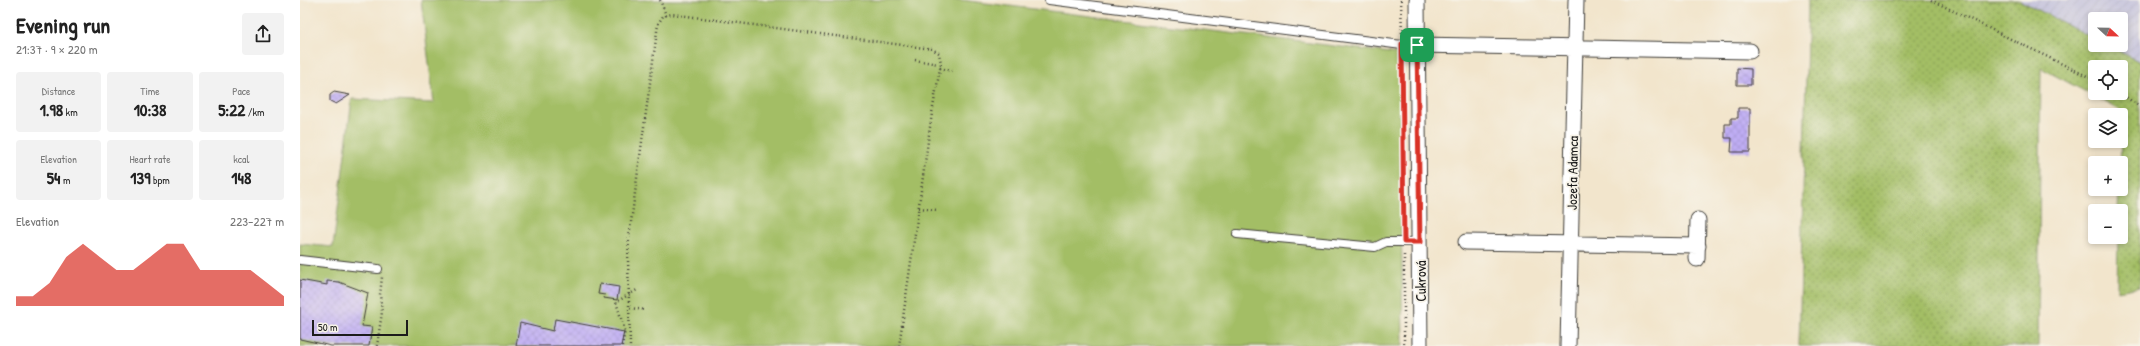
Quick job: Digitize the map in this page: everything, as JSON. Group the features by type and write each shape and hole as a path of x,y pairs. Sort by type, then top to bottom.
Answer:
{"street":[{"name":"Cukrová","path":"1417,0 1420,346"},
{"name":"Jozefa Adamca","path":"1568,346 1576,0"},
{"path":"1417,45 1750,51"},
{"path":"1466,242 1571,244 1698,252 1698,220"}],"lane":[{"path":"1049,0 1417,45"},
{"path":"1237,234 1374,247 1386,242 1420,242"},
{"path":"300,260 378,269"}],"path":[{"path":"660,0 666,16"},
{"path":"1401,0 1404,219"},
{"path":"1931,0 2088,77"},
{"path":"630,346 629,237 658,24 661,18 666,16 932,49 940,56 940,68 900,346"},
{"path":"915,60 938,64"},
{"path":"940,68 952,71"},
{"path":"2128,99 2140,107"},
{"path":"919,208 937,210"},
{"path":"1404,242 1404,346"},
{"path":"376,346 382,312 380,295 383,271 378,269"},
{"path":"622,346 624,331 616,302 629,296 637,290"},
{"path":"630,308 645,310"}],"shaded area":[{"path":"2019,0 2140,0 2140,62 2121,52 2128,52 2128,12 2088,12 2088,35"}],"green space":[{"path":"421,0 961,0 1399,54 1403,346 300,346 300,244 333,247 352,99 434,103"},
{"path":"1808,0 2019,0 2088,35 2088,52 2121,52 2140,62 2140,287 2117,291 2118,244 2128,244 2128,204 2118,204 2119,196 2128,196 2128,156 2121,156 2120,148 2128,148 2128,108 2116,108 2101,100 2128,100 2128,60 2088,60 2088,93 2041,68 2038,346 1799,346"}],"building":[{"path":"1737,68 1751,69 1751,85 1737,85"},
{"path":"334,92 350,95 336,104 330,101 330,95"},
{"path":"1738,108 1750,108 1750,152 1731,152 1732,138 1725,138 1725,124 1731,124 1731,118 1738,118"},
{"path":"300,280 327,285 327,281 339,282 368,293 362,326 372,327 369,346 331,346 300,339"},
{"path":"600,284 619,287 617,300 604,298 605,295 598,294"},
{"path":"555,319 624,332 621,346 516,346 520,323 553,331"}],"route":[{"path":"1402,44 1417,45 1420,242 1404,242 1402,44"}]}
